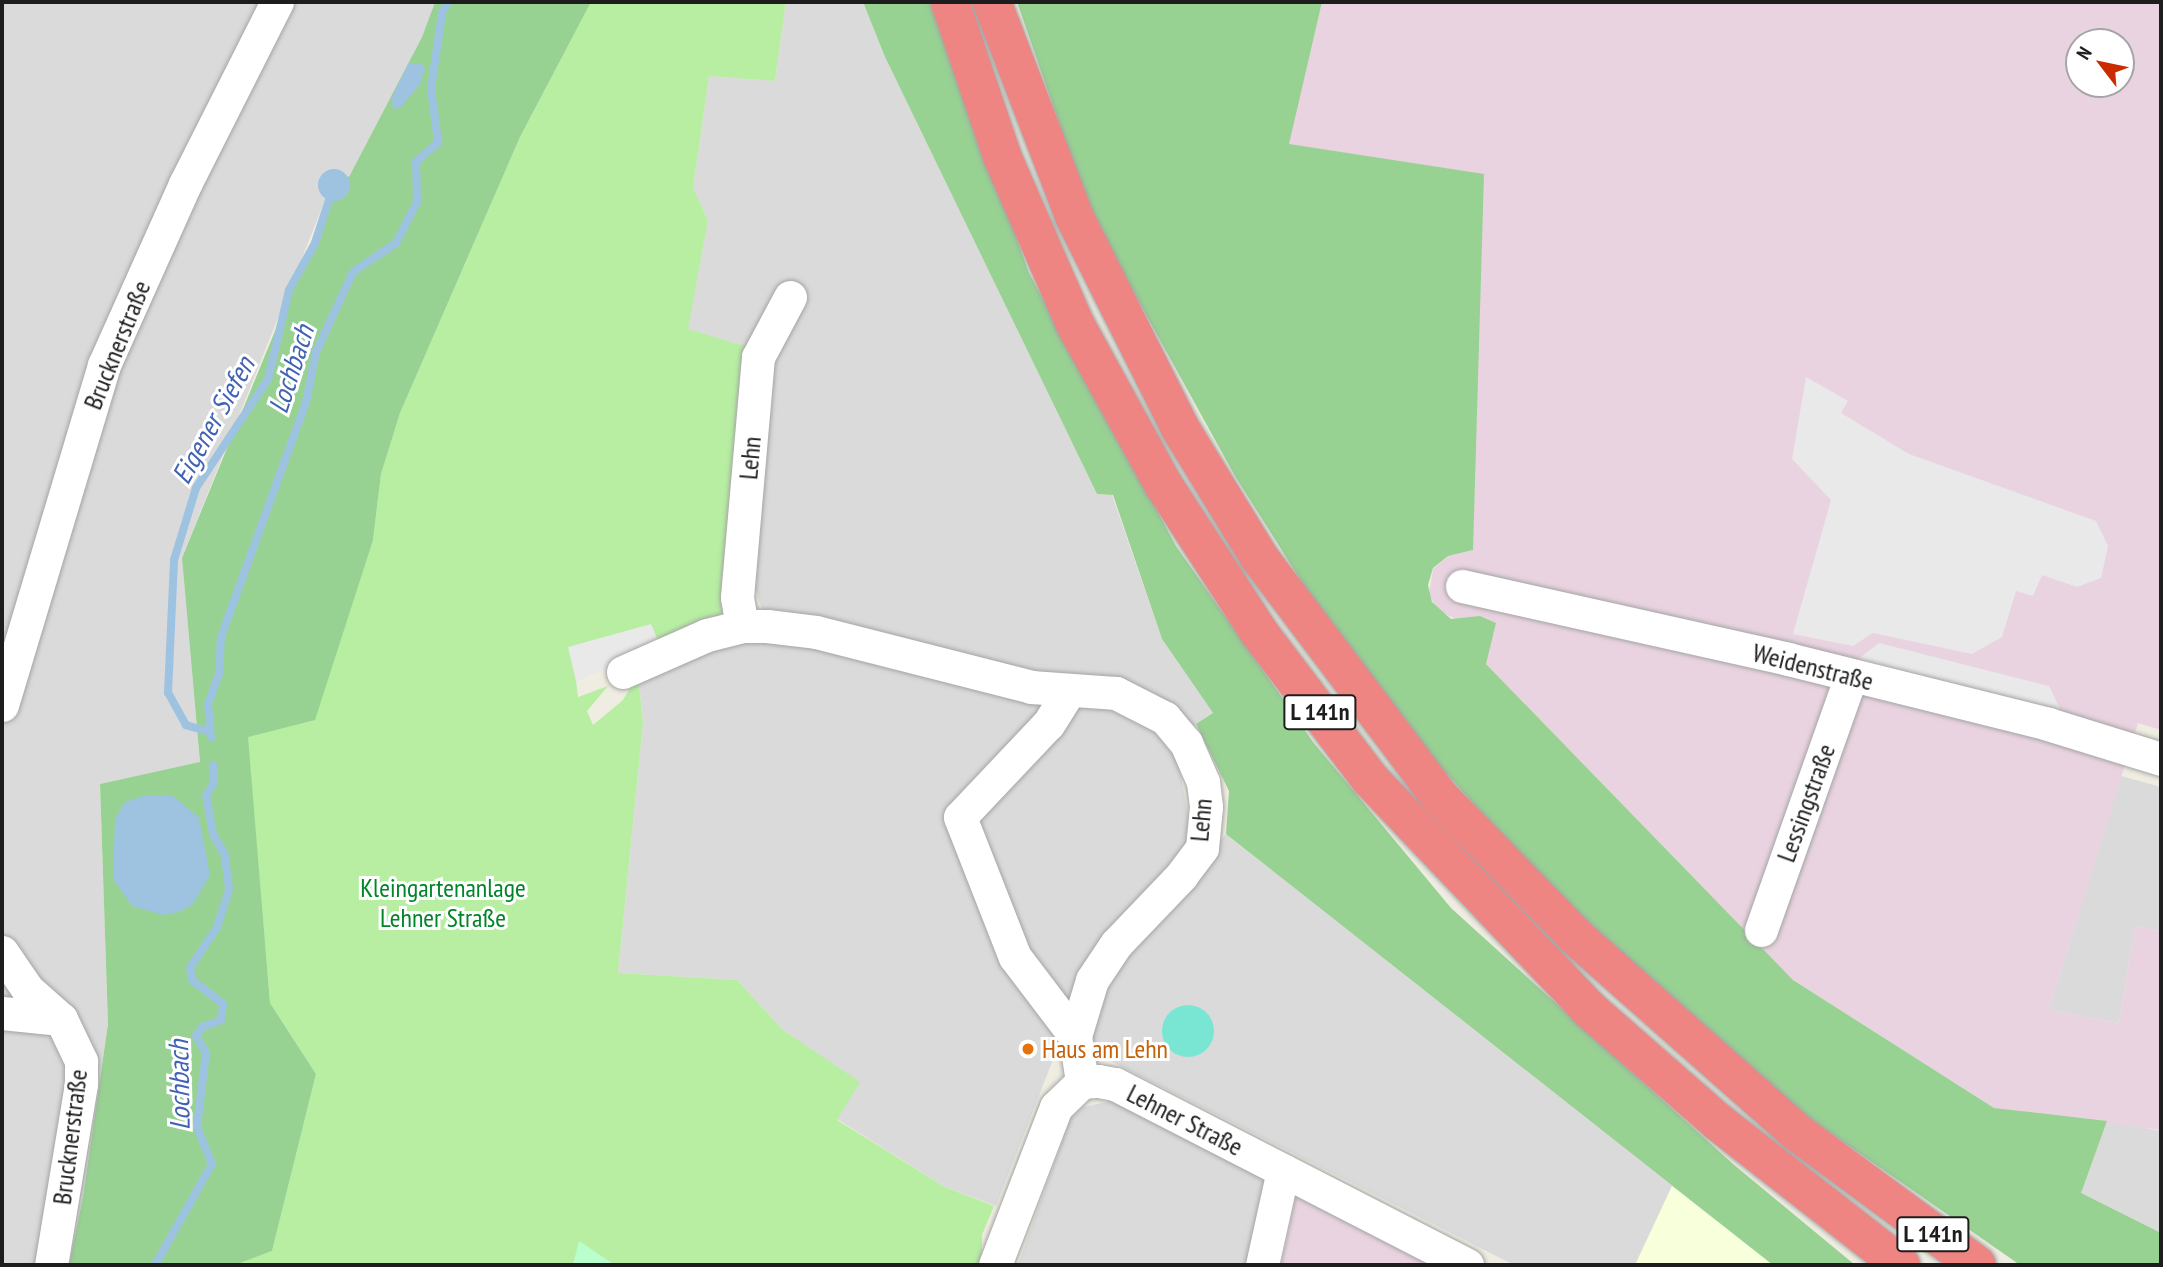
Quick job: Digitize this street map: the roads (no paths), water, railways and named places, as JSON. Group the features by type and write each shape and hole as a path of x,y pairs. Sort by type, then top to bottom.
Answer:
{"highway":[{"name":"L 141n","path":"950,2 1002,156 1075,324 1163,484 1274,652 1370,779 1590,1010 1718,1122 1901,1265"},
{"name":"L 141n","path":"992,2 1074,216 1180,428 1259,557 1440,797 1574,935 1788,1124 1977,1265"}],"street":[{"name":"Brucknerstraße","path":"2,705 104,365 184,184 277,2"},
{"name":"Lehn","path":"742,626 737,597 758,357 790,297"},
{"name":"Weidenstraße","path":"1462,586 2048,724 2161,760"},
{"name":"Lehn","path":"623,672 707,635 742,626 816,632 1031,687 1116,693 1165,718 1195,761 1206,807 1202,848 1102,962 1080,1009 1075,1036 1082,1082"},
{"name":"Lessingstraße","path":"1761,930 1852,676"},
{"name":"Lehn","path":"1069,691 1048,724 960,817 1015,957 1075,1036"},
{"name":"Brucknerstraße","path":"2,952 28,990 61,1019 80,1061 81,1084 51,1265"},
{"path":"2,1013 61,1019"},
{"path":"995,1265 1056,1107 1082,1082"},
{"name":"Lehner Straße","path":"1082,1082 1115,1084 1467,1265"},
{"path":"1262,1265 1283,1170"}],"waterway":[{"name":"Lochbach","path":"211,737 208,704 219,673 221,637 306,402 316,352 353,272 396,243 417,202 416,162 438,142 431,89 442,13 448,2"},
{"name":"Eigener Siefen","path":"210,732 186,725 168,693 174,560 196,488 268,379 289,290 315,243 329,200"},
{"name":"Lochbach","path":"155,1265 212,1164 197,1127 206,1053 196,1036 202,1027 221,1020 223,1004 192,980 190,968 217,927 229,889 225,855 213,834 206,796 214,782 213,765"}],"place":[{"name":"Haus am Lehn","path":"1028,1049"}],"park label":[{"name":"Kleingartenanlage Lehner Straße","path":"443,903"}]}
